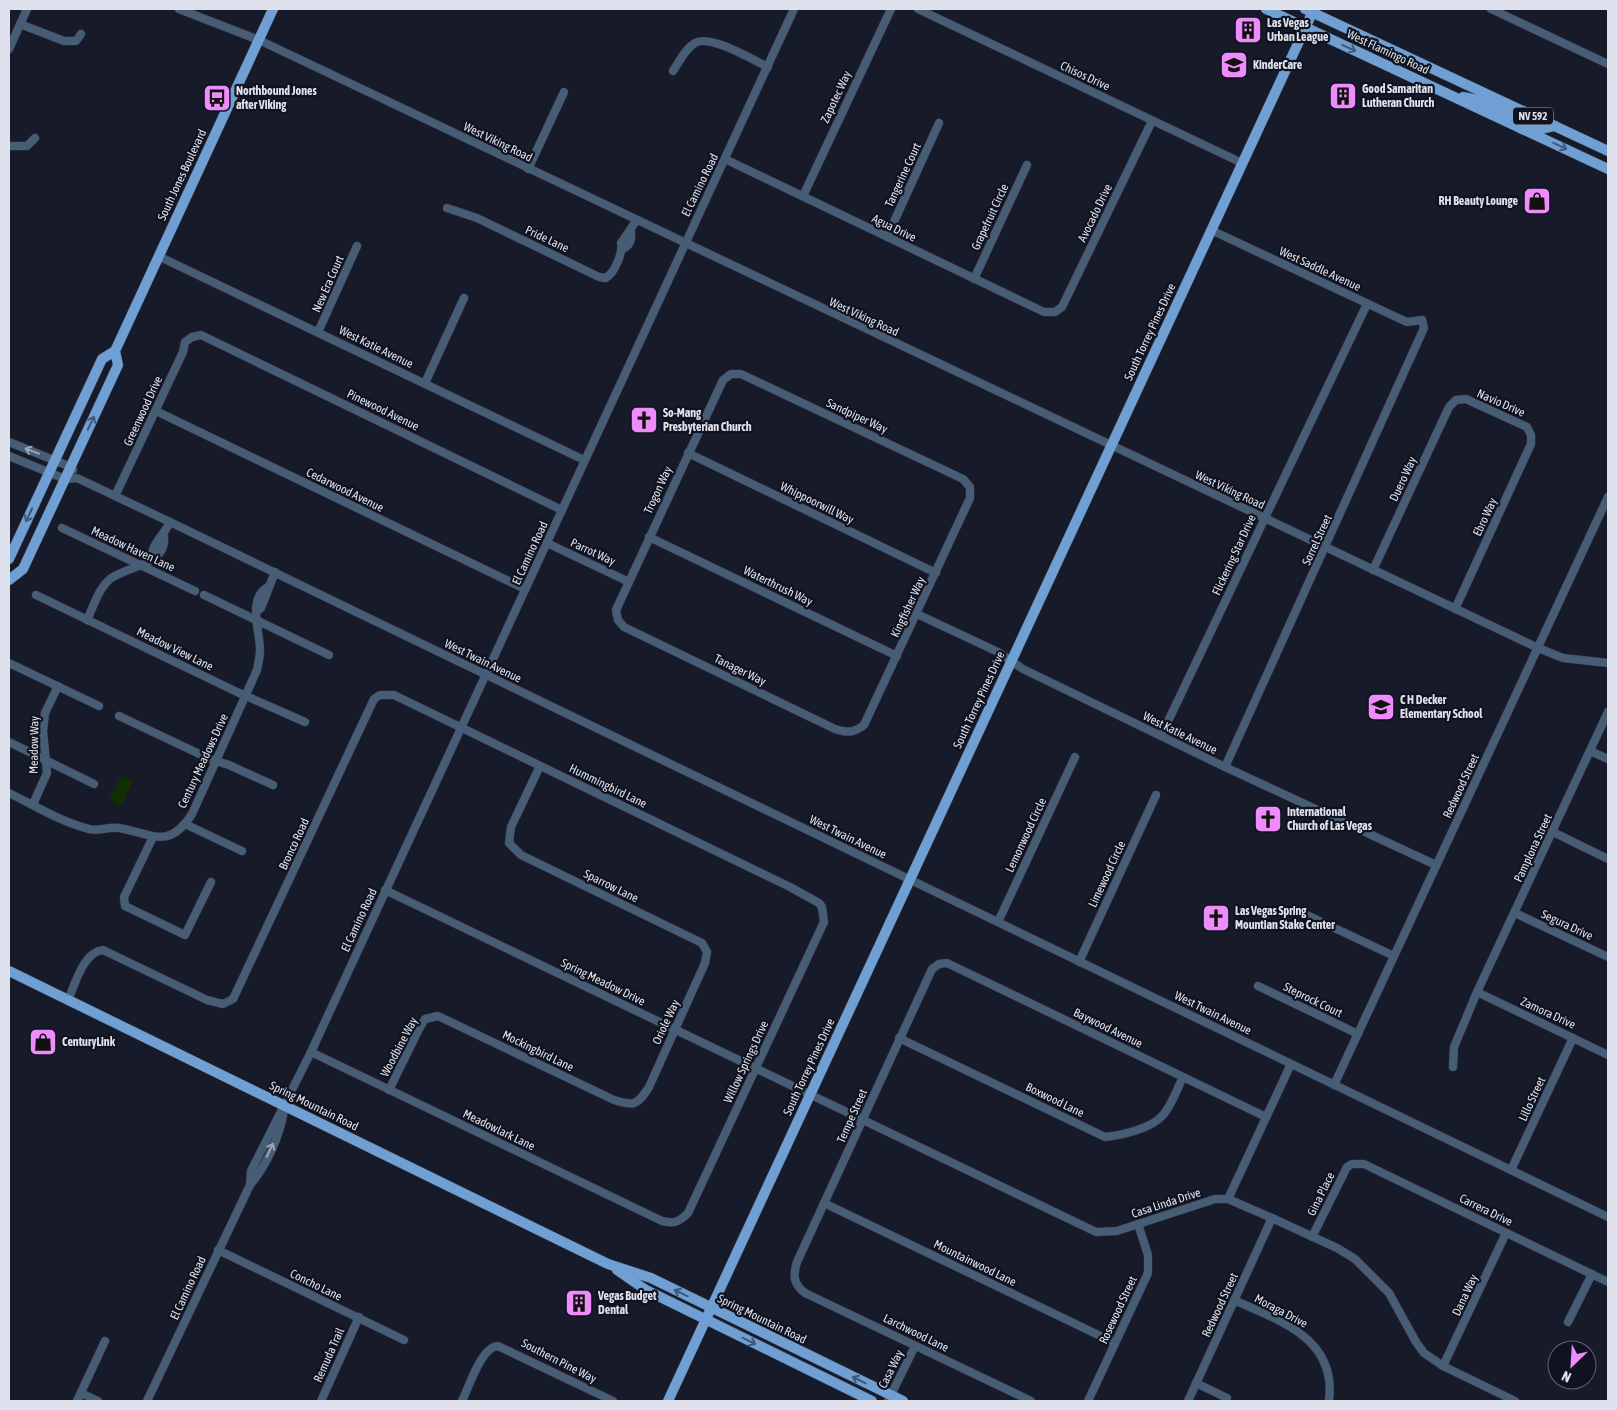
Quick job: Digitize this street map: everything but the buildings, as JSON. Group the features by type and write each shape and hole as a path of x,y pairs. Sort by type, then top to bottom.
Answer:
{"main road":[{"name":"South Jones Boulevard","path":"9,559 102,359 115,351 273,9"},
{"name":"West Flamingo Road","path":"1266,9 1608,169"},
{"name":"West Flamingo Road","path":"1310,10 1608,151"},
{"name":"South Torrey Pines Drive","path":"668,1401 1305,27 1310,10"},
{"path":"1450,95 1478,100 1513,116 1518,116 1523,111"},
{"path":"1522,129 1528,125 1542,129 1555,126"},
{"name":"South Jones Boulevard","path":"9,580 23,569 71,467 118,365 115,351"},
{"name":"Spring Mountain Road","path":"9,971 608,1264 651,1278 889,1398 903,1401"},
{"name":"Spring Mountain Road","path":"608,1264 646,1290 872,1401"}],"street":[{"path":"9,48 27,9"},
{"name":"West Viking Road","path":"179,9 259,40 684,244 1538,648 1563,658 1608,663"},
{"name":"El Camino Road","path":"147,1401 218,1250 250,1185 259,1174 282,1126 285,1106 794,9"},
{"name":"Zapotec Way","path":"803,196 891,9"},
{"name":"Chisos Drive","path":"918,9 1242,163"},
{"path":"1490,9 1608,64"},
{"path":"20,24 64,42 76,41 81,34"},
{"path":"673,71 691,46 696,42 709,40 768,67"},
{"path":"528,169 564,92"},
{"name":"Avocado Drive","path":"1055,312 1062,307 1152,120"},
{"name":"Tangerine Court","path":"887,237 939,123"},
{"path":"9,146 27,146 35,138"},
{"name":"Agua Drive","path":"725,159 1044,312 1055,312"},
{"name":"Grapefruit Circle","path":"974,279 1027,165"},
{"name":"Pride Lane","path":"446,208 477,218 598,277 606,278 613,273 622,249 621,243 625,235 631,232 636,221"},
{"name":"West Saddle Avenue","path":"1211,230 1407,322 1422,320"},
{"name":"New Era Court","path":"318,332 357,246"},
{"name":"West Katie Avenue","path":"158,256 584,460"},
{"path":"425,383 464,298"},
{"name":"Flickering Star Drive","path":"1161,736 1367,304"},
{"name":"Sorrel Street","path":"1225,767 1422,337 1424,328 1422,320"},
{"name":"Greenwood Drive","path":"115,496 183,352 185,342 192,336"},
{"name":"Pinewood Avenue","path":"192,336 209,338 562,510"},
{"name":"Trogon Way","path":"618,620 616,610 649,537 723,380 731,374"},
{"name":"Sandpiper Way","path":"731,374 741,374 963,479 970,487"},
{"name":"Navio Drive","path":"1456,400 1466,399 1527,427 1531,435"},
{"name":"Duero Way","path":"1373,570 1449,407 1456,400"},
{"name":"Cedarwood Avenue","path":"156,411 525,589"},
{"name":"Ebro Way","path":"1455,609 1531,444 1531,435"},
{"path":"9,442 71,467 77,478 65,479 9,456"},
{"name":"Whippoorwill Way","path":"688,453 936,572"},
{"name":"West Twain Avenue","path":"77,478 1608,1217"},
{"name":"Kingfisher Way","path":"856,731 864,726 917,614 970,498 970,487"},
{"name":"Redwood Street","path":"1334,1084 1608,497"},
{"path":"87,620 110,579 142,566 152,559 155,546 164,536 170,522"},
{"name":"Meadow Haven Lane","path":"62,528 195,591"},
{"name":"Waterthrush Way","path":"649,537 897,656"},
{"name":"Parrot Way","path":"547,543 629,582"},
{"name":"Century Meadows Drive","path":"9,793 91,830 118,828 153,837 172,835 185,824 217,761 257,670 260,650 255,619 256,606 263,589 268,587 275,572"},
{"name":"Meadow View Lane","path":"36,595 305,722"},
{"path":"204,595 329,655"},
{"name":"West Katie Avenue","path":"917,614 998,652 1023,669 1436,866"},
{"name":"Tanager Way","path":"618,620 624,627 835,729 845,732 856,731"},
{"path":"9,663 98,706"},
{"name":"Meadow Way","path":"33,804 47,773 43,730 45,713 58,686"},
{"name":"Hummingbird Lane","path":"380,695 394,696 461,727 790,887 819,903 822,908"},
{"name":"Bronco Road","path":"68,1000 84,966 93,954 103,950 207,1000 223,1004 228,1002 240,986 374,699 380,695"},
{"name":"Pamplona Street","path":"1452,1067 1454,1047 1477,992 1608,712"},
{"path":"119,716 274,785"},
{"path":"9,742 94,784"},
{"path":"1590,751 1608,759"},
{"name":"Lemonwood Circle","path":"998,922 1075,756"},
{"name":"Sparrow Lane","path":"540,766 511,827 509,843 521,855 702,943 705,947"},
{"name":"Limewood Circle","path":"1079,962 1156,795"},
{"path":"185,824 242,851"},
{"path":"1552,832 1608,859"},
{"path":"153,837 124,897 125,906 185,935 211,882"},
{"name":"Spring Meadow Drive","path":"385,890 810,1094"},
{"name":"Willow Springs Drive","path":"679,1222 688,1213 824,922 822,908"},
{"path":"1294,909 1394,956"},
{"name":"Segura Drive","path":"1515,913 1608,957"},
{"name":"Oriole Way","path":"637,1103 649,1087 705,963 707,952 705,947"},
{"name":"Baywood Avenue","path":"939,964 947,963 1266,1117"},
{"name":"Tempe Street","path":"795,1281 797,1262 899,1038 932,969 939,964"},
{"name":"Steprock Court","path":"1258,986 1358,1034"},
{"name":"Zamora Drive","path":"1477,992 1608,1055"},
{"name":"Woodbine Way","path":"390,1090 419,1029 425,1019 430,1016"},
{"name":"Mockingbird Lane","path":"430,1016 438,1016 614,1100 630,1105 637,1103"},
{"name":"Boxwood Lane","path":"899,1038 1105,1137 1119,1135 1150,1124 1162,1117 1183,1077"},
{"name":"Lillo Street","path":"1511,1170 1573,1038"},
{"name":"Meadowlark Lane","path":"311,1052 662,1221 671,1224 679,1222"},
{"path":"1291,1064 1228,1199 1312,1237 1355,1260 1372,1274 1389,1293 1424,1353 1443,1366 1515,1401"},
{"name":"Casa Linda Drive","path":"810,1094 862,1121 1096,1232 1117,1231 1214,1199 1228,1199"},
{"name":"Carrera Drive","path":"1352,1164 1364,1164 1608,1282"},
{"name":"Gina Place","path":"1312,1237 1347,1167 1352,1164"},
{"name":"Mountainwood Lane","path":"824,1203 1115,1343"},
{"name":"Redwood Street","path":"1188,1401 1272,1218"},
{"name":"Rosewood Street","path":"1088,1401 1148,1273 1148,1255 1138,1224"},
{"name":"Dana Way","path":"1443,1366 1506,1233"},
{"name":"Concho Lane","path":"218,1250 404,1340"},
{"path":"1568,1322 1592,1274"},
{"name":"Larchwood Lane","path":"795,1281 805,1293 1031,1401"},
{"name":"Moraga Drive","path":"1234,1300 1291,1326 1310,1340 1323,1358 1327,1370 1330,1392 1329,1401"},
{"name":"Remuda Trail","path":"321,1401 359,1317"},
{"path":"77,1401 105,1341"},
{"name":"Southern Pine Way","path":"462,1401 482,1358 493,1346 509,1349 613,1401"},
{"name":"Casa Way","path":"889,1398 915,1346"},
{"path":"1196,1383 1227,1398"},
{"path":"81,1393 98,1401"}],"green space":[{"path":"121,776 133,781 121,806 109,800"}],"place":[{"name":"Las Vegas Urban League","path":"1248,30"},
{"name":"KinderCare","path":"1234,65"},
{"name":"Good Samaritan Lutheran Church","path":"1343,96"},
{"name":"Northbound Jones after Viking","path":"217,98"},
{"name":"RH Beauty Lounge","path":"1537,201"},
{"name":"So-Mang Presbyterian Church","path":"644,420"},
{"name":"C H Decker Elementary School","path":"1381,707"},
{"name":"International Church of Las Vegas","path":"1268,819"},
{"name":"Las Vegas Spring Mountian Stake Center","path":"1216,918"},
{"name":"CenturyLink","path":"43,1042"},
{"name":"Vegas Budget Dental","path":"579,1303"}]}
